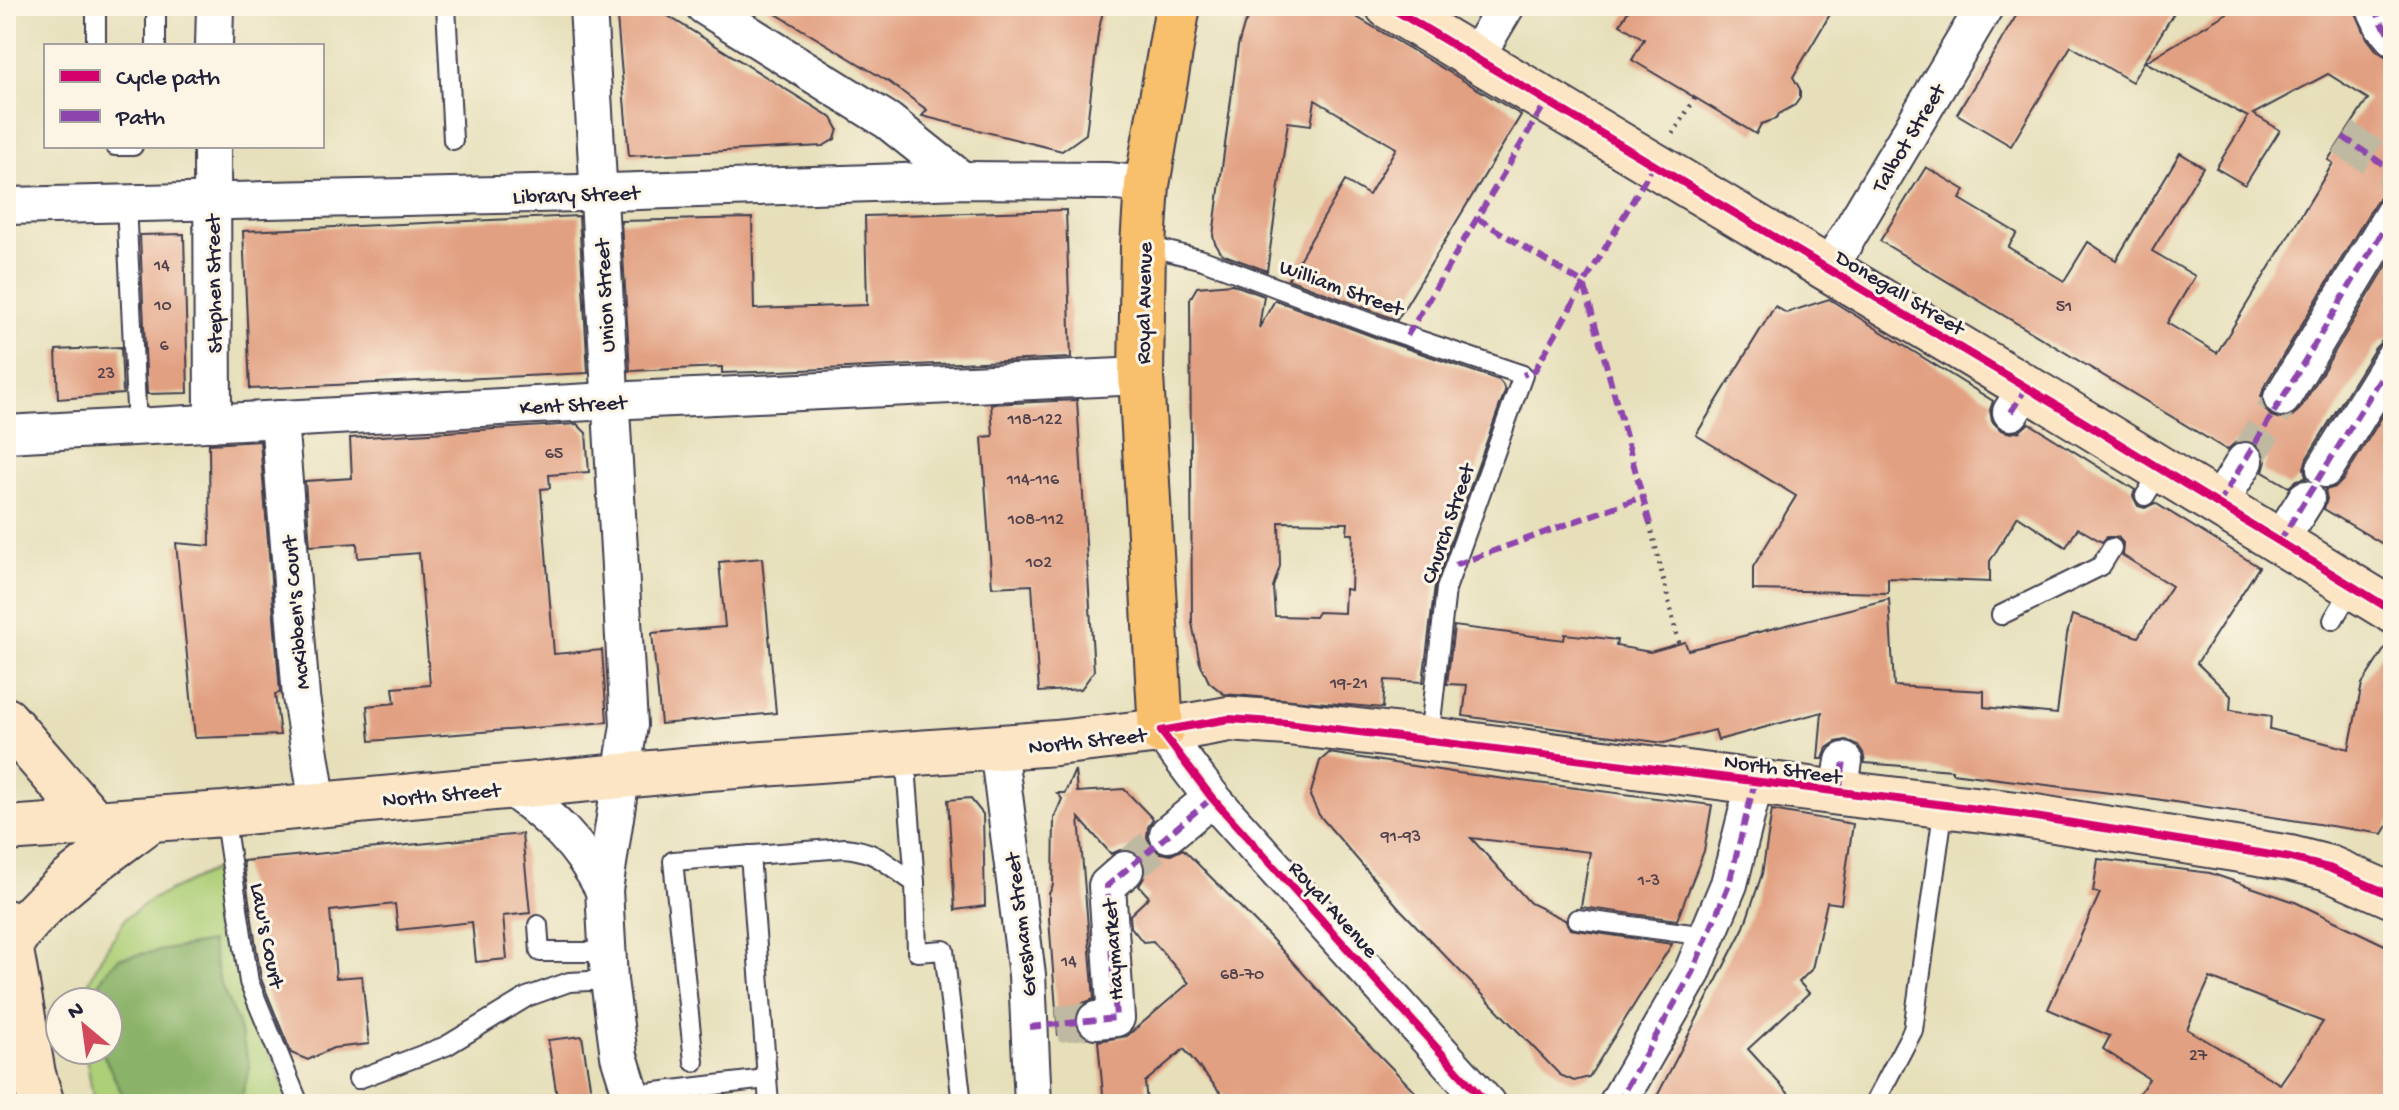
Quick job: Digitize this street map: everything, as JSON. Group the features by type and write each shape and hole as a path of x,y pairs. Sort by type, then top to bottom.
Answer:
{"main road":[{"name":"Royal Avenue","path":"1161,731 1141,376 1143,245 1147,185 1180,8"}],"street":[{"path":"214,44 215,6"},
{"name":"Union Street","path":"588,6 629,725 604,890"},
{"path":"704,6 888,121 962,180"},
{"name":"Donegall Street","path":"1388,6 1768,235 1829,268 2019,400 2153,483 2218,505 2279,542 2343,603 2393,611"},
{"path":"1475,58 1506,6"},
{"name":"Talbot Street","path":"1829,268 1985,6"},
{"path":"2374,6 2393,37"},
{"name":"Stephen Street","path":"212,148 213,423"},
{"name":"Library Street","path":"6,206 962,180 1107,181 1147,185"},
{"path":"2282,398 2393,214"},
{"path":"2325,469 2393,359"},
{"name":"Kent Street","path":"6,434 1141,376"},
{"name":"McKibben's Court","path":"279,419 301,697 318,805"},
{"path":"2218,505 2245,461"},
{"path":"2279,542 2306,499"},
{"name":"North Street","path":"6,829 224,814 622,777 998,748 1161,731 1229,719 1429,739 1755,781 1841,777 1944,805 2290,858 2329,868 2393,896"},
{"path":"6,720 50,775 94,822"},
{"name":"Royal Avenue","path":"1161,731 1212,798 1487,1104"},
{"name":"Gresham Street","path":"998,748 1027,975 1044,1025 1033,1104"},
{"path":"1617,1104 1692,973 1729,884 1755,781"},
{"path":"509,787 554,820 593,868 604,890 608,966 619,1056 632,1100"},
{"path":"1168,834 1212,798"},
{"path":"42,1104 33,1074 8,933 28,919 56,891 150,820"},
{"name":"Haymarket","path":"1096,1020 1116,1018 1107,886 1125,870"}],"lane":[{"path":"96,6 96,44"},
{"path":"156,6 156,44"},
{"path":"446,6 453,140"},
{"path":"126,204 137,427"},
{"name":"William Street","path":"1143,245 1203,260 1389,330 1523,375"},
{"name":"Church Street","path":"1429,739 1446,589 1523,375"},
{"path":"2001,615 2101,566 2112,548"},
{"path":"905,753 917,952 944,950 962,1104"},
{"path":"1874,1104 1913,1030 1944,805"},
{"name":"Law's Court","path":"224,814 249,982 299,1104"},
{"path":"694,1062 673,861 845,848 865,850 881,858 915,883"},
{"path":"750,855 769,1104 762,1104"},
{"path":"1577,919 1707,936"},
{"path":"538,925 540,952 564,950 608,966"},
{"path":"358,1079 446,1046 527,997 608,966"},
{"path":"632,1100 766,1079"}],"path":[{"path":"1680,122 1695,98"},
{"path":"1650,524 1679,644"}],"green space":[{"path":"220,867 237,970 291,1104 94,1104 88,1066 124,1066 124,986 87,986 126,918 152,899"},
{"path":"211,942 220,982 238,1024 250,1067 242,1096 202,1104 127,1104 109,1066 124,1066 124,986 99,986 104,974 119,958"}],"building":[{"path":"616,6 652,6 832,118 838,129 835,139 823,146 629,156"},
{"path":"763,6 1104,6 1086,134 1062,151 922,116 927,110 889,82"},
{"path":"1257,6 1338,6 1521,115 1397,320 1288,279 1345,181 1369,195 1396,148 1315,100 1311,125 1288,122 1267,271 1222,254 1215,243 1213,236 1238,46 1244,25"},
{"path":"1631,6 1835,6 1793,77 1800,89 1800,98 1776,119 1761,124 1756,134 1632,60 1644,39 1620,25"},
{"path":"2022,6 2178,6 2132,82 2071,46 2011,146 1957,114"},
{"path":"2239,6 2353,6 2367,38 2377,51 2393,57 2393,193 2382,196 2375,203 2264,387 2261,397 2263,407 2271,416 2281,419 2291,417 2300,409 2393,255 2393,338 2382,341 2375,348 2307,458 2304,468 2306,478 2297,480 2289,487 2263,472 2266,461 2264,452 2255,443 2245,440 2236,442 2227,450 1880,241 1926,167 1965,190 1960,199 2017,233 2008,247 2064,281 2088,242 2116,260 2180,153 2203,167 2152,251 2195,276 2167,323 2217,353 2333,163 2328,160 2368,99 2328,74 2253,114 2280,130 2245,185 2216,168 2248,117 2145,62"},
{"path":"1066,210 1071,358 756,372 722,373 722,367 630,371 621,221 752,218 754,309 867,305 865,216"},
{"path":"579,216 588,373 250,389 243,231"},
{"path":"184,234 188,393 147,394 140,235"},
{"path":"1232,284 1264,296 1259,328 1275,300 1499,380 1503,385 1505,391 1435,585 1423,682 1385,680 1383,708 1224,694 1209,682 1200,663 1192,623 1190,299 1197,287","holes":["1279,522 1348,523 1347,534 1353,534 1351,590 1345,589 1344,613 1318,612 1315,617 1275,616 1273,587 1280,566"]},
{"path":"1829,299 1993,401 1990,410 1992,421 2001,430 2011,433 2020,431 2029,423 2135,490 2133,496 2138,506 2145,508 2155,503 2259,567 2197,663 2231,696 2230,710 2271,716 2270,729 2349,749 2362,684 2393,636 2393,817 2383,834 2142,797 1952,773 1952,770 1865,763 1858,745 1846,740 1827,748 1823,759 1818,759 1822,712 1718,740 1715,730 1664,743 1463,716 1467,685 1447,684 1454,626 1564,640 1565,634 1617,640 1616,646 1650,652 1685,642 1688,650 1889,599 1894,686 1984,691 1984,707 2057,714 2072,615 2138,637 2172,586 2122,555 2123,543 2118,537 2107,537 2102,542 2078,528 2066,547 2018,516 1990,561 1990,582 1888,578 1888,593 1753,590 1753,567 1796,496 1696,435 1775,306 1786,313"},
{"path":"121,347 123,394 58,399 56,350"},
{"path":"2393,399 2393,550 2324,509 2327,499 2325,490 2336,487 2343,480"},
{"path":"1077,400 1094,671 1081,689 1039,692 1032,585 992,587 982,437 993,436 991,404"},
{"path":"577,424 586,433 589,472 549,475 550,488 541,489 554,654 602,650 607,722 370,741 367,706 395,703 393,688 430,685 419,553 358,558 357,543 310,546 305,481 352,478 350,438"},
{"path":"260,441 280,693 275,694 280,735 195,738 176,543 210,546 209,444"},
{"path":"762,558 776,713 661,724 652,633 725,627 719,562"},
{"path":"1329,753 1458,773 1712,805 1704,851 1677,920 1581,907 1590,852 1471,838 1530,903 1565,920 1570,929 1672,944 1589,1077 1574,1081 1560,1075 1401,910 1319,815 1310,796 1320,761"},
{"path":"1075,770 1077,792 1124,789 1153,819 1147,837 1152,848 1171,855 1183,849 1427,1104 1230,1104 1184,1049 1145,1082 1147,1104 1104,1104 1098,1041 1127,1036 1189,983 1153,941 1143,942 1131,927 1130,915 1149,897 1139,886 1145,876 1141,857 1131,850 1111,854 1079,818 1094,999 1083,1003 1077,1012 1075,1023 1080,1034 1058,1035 1049,894 1053,885 1054,818 1062,799 1057,793 1065,793"},
{"path":"970,798 983,814 985,906 955,910 948,800"},
{"path":"1772,810 1853,824 1841,904 1827,902 1812,969 1799,982 1809,993 1748,1049 1798,1104 1653,1104 1744,927 1762,874"},
{"path":"522,834 530,913 503,916 507,959 476,962 472,922 398,930 395,904 330,911 336,978 362,976 369,1044 333,1048 308,1060 291,1053 261,979 243,861"},
{"path":"2098,859 2210,873 2295,902 2393,949 2393,1094 2385,1104 2132,1104 2149,1079 2103,1049 2110,1036 2048,1009 2100,893 2093,892","holes":["2210,978 2323,1022 2280,1084 2187,1029"]},
{"path":"582,1036 592,1098 558,1103 548,1040"}],"tunnel":[{"path":"2343,137 2393,171"},
{"path":"2245,461 2282,398"},
{"path":"1125,870 1168,834"},
{"path":"1057,1024 1096,1020"}],"marked path":[{"path":"2374,6 2393,37"},
{"path":"1407,336 1546,102"},
{"path":"2343,137 2393,171"},
{"path":"1650,524 1584,284 1653,166"},
{"path":"2218,505 2393,214"},
{"path":"1477,218 1584,284 1535,370 1523,375"},
{"path":"2279,542 2393,359"},
{"path":"2011,412 2026,388"},
{"path":"1455,565 1642,497"},
{"path":"1839,793 1844,761"},
{"path":"1617,1104 1692,973 1729,884 1755,781"},
{"path":"1030,1027 1116,1018 1107,886 1212,798"}],"cycle path":[{"path":"1388,6 2059,407 2393,611"},
{"path":"1487,1104 1212,798 1161,731 1229,719 1287,723 2017,814 2290,858 2329,868 2393,896"}]}
